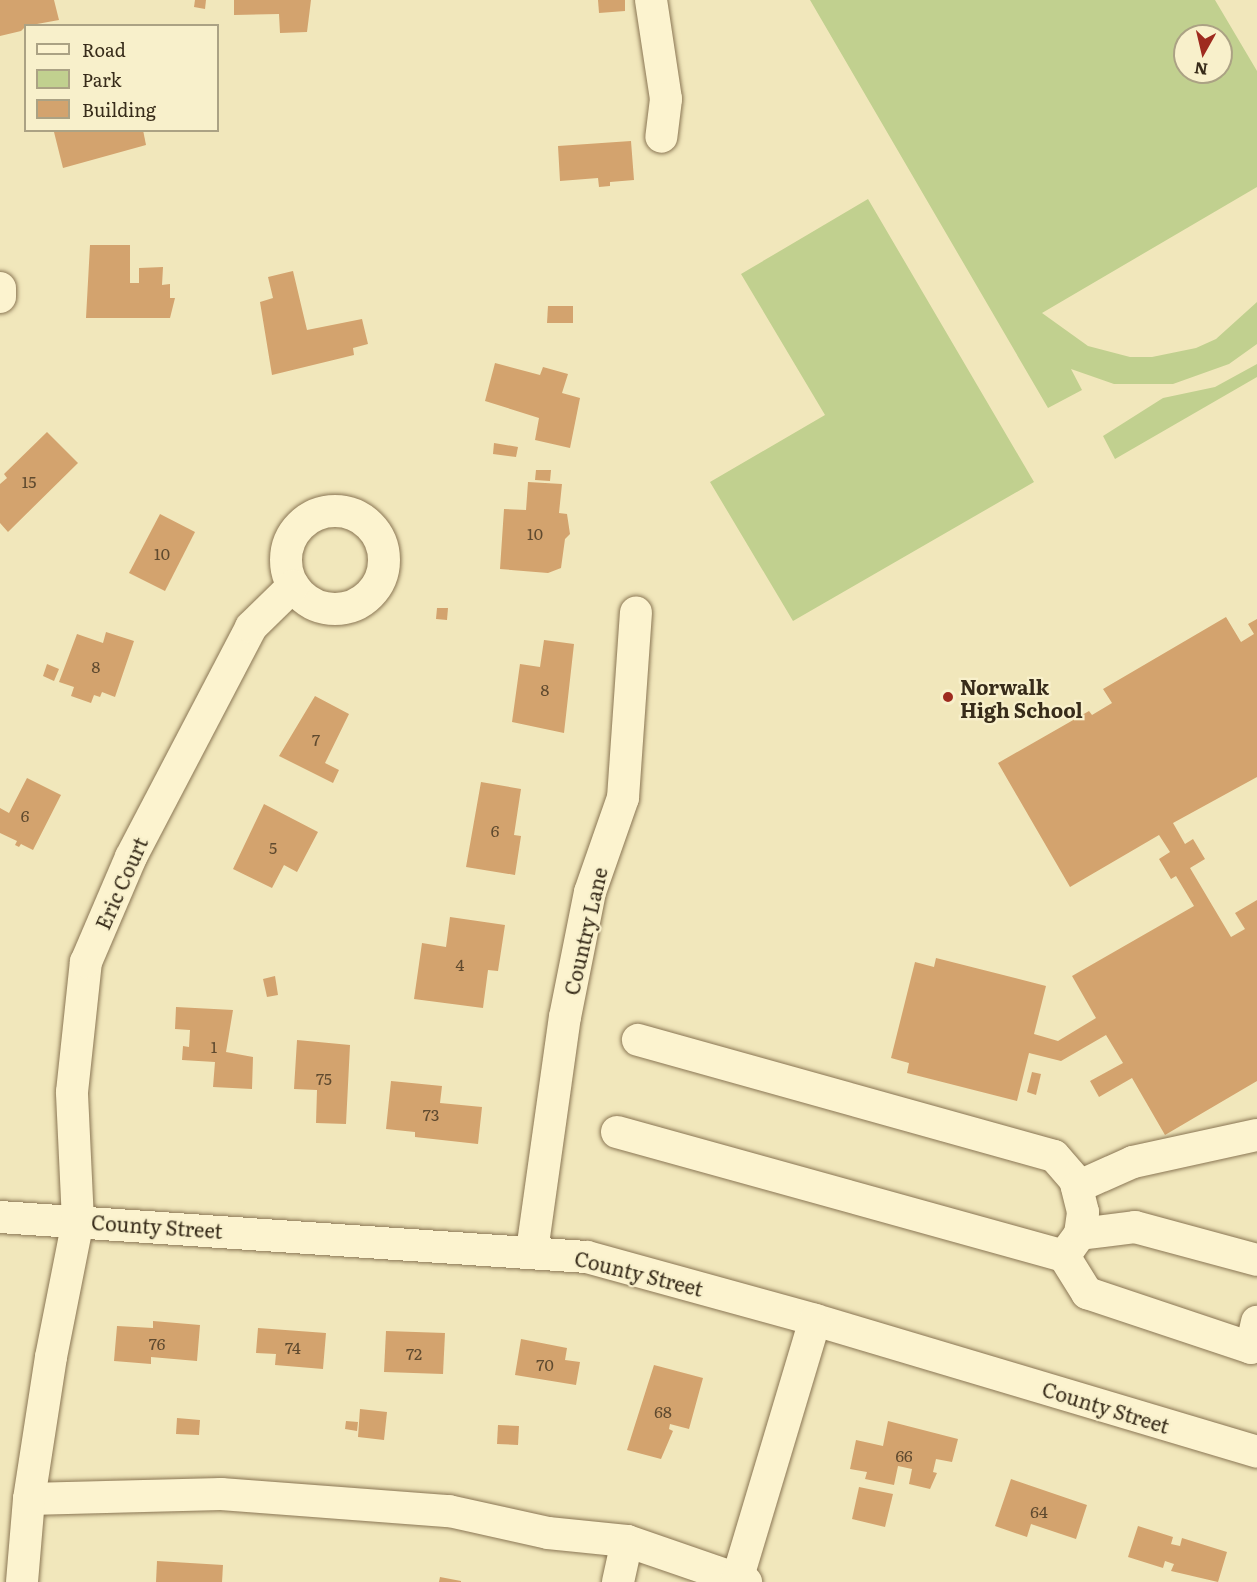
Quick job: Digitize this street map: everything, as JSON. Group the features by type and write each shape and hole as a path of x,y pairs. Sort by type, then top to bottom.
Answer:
{"street":[{"path":"651,0 666,99 661,138"},
{"path":"0,288 0,297"},
{"name":"Eric Court","path":"22,1582 29,1499 51,1357 78,1221 72,1092 86,962 131,857 251,627 293,586"},
{"name":"Country Lane","path":"532,1251 567,1006 590,892 623,798 636,612"},
{"path":"639,1040 1054,1156 1077,1187 1083,1212 1072,1245 1087,1293 1251,1348 1257,1322"},
{"path":"617,1132 1072,1245 1135,1227 1257,1260"},
{"path":"1077,1187 1133,1162 1257,1135"},
{"name":"County Street","path":"0,1217 532,1251 587,1257 815,1320 1257,1452"},
{"path":"29,1499 221,1494 449,1511 548,1533 627,1541 742,1581 815,1320"},
{"path":"618,1582 627,1541"}],"green space":[{"path":"810,0 1215,0 1229,24 1173,24 1173,84 1233,84 1233,30 1257,71 1257,187 1042,313 1088,346 1130,357 1152,357 1196,348 1216,339 1257,302 1257,344 1229,364 1173,384 1114,384 1071,369 1082,390 1048,408"},
{"path":"868,199 1034,482 793,621 710,482 825,415 741,274"},
{"path":"1257,364 1257,377 1115,459 1103,436 1163,398 1215,387"}],"building":[{"path":"0,0 54,0 59,20 24,24 21,31 0,36"},
{"path":"195,0 206,0 205,9 194,7"},
{"path":"234,0 311,0 307,32 280,33 279,14 234,15"},
{"path":"598,0 625,0 625,11 599,13"},
{"path":"54,132 143,132 146,145 63,168"},
{"path":"631,141 634,180 610,182 610,186 599,187 598,178 560,181 558,146"},
{"path":"90,245 130,245 130,283 139,283 139,268 163,267 162,285 170,284 170,298 175,298 170,318 86,318"},
{"path":"293,271 307,330 362,319 368,344 353,348 354,355 272,375 260,302 273,298 268,277"},
{"path":"548,306 573,306 573,323 547,323"},
{"path":"495,363 540,375 543,367 568,374 562,393 580,398 570,448 535,440 539,418 485,401"},
{"path":"47,432 78,463 8,532 0,523 0,484 7,478 4,474"},
{"path":"494,443 518,447 516,457 493,454"},
{"path":"536,470 551,470 550,481 535,480"},
{"path":"528,482 562,484 559,513 567,514 570,534 565,539 561,568 548,573 500,569 504,509 526,510"},
{"path":"160,514 195,532 165,591 129,573"},
{"path":"437,608 448,608 447,620 436,619"},
{"path":"1226,617 1241,642 1254,634 1248,624 1257,619 1257,777 1173,823 1185,844 1193,839 1205,859 1190,868 1231,937 1245,929 1235,913 1257,900 1257,1081 1165,1135 1132,1078 1099,1097 1090,1081 1123,1063 1106,1035 1061,1061 1029,1053 1017,1101 907,1073 909,1063 891,1058 915,962 934,967 936,958 1046,986 1034,1034 1058,1041 1096,1018 1072,976 1194,906 1176,876 1171,879 1159,859 1170,852 1159,835 1070,887 998,763 1089,711 1092,715 1112,703 1103,689"},
{"path":"106,632 134,641 115,697 102,692 100,697 94,695 91,703 71,696 74,687 59,682 77,634 103,643"},
{"path":"544,640 574,644 564,733 512,722 520,664 540,667"},
{"path":"47,664 59,669 54,681 43,676"},
{"path":"315,696 349,714 325,763 339,770 333,783 279,756"},
{"path":"27,778 61,795 33,850 21,844 19,847 15,845 17,841 0,833 0,808 9,813"},
{"path":"481,782 521,789 514,835 521,836 515,875 466,867"},
{"path":"264,804 318,832 297,872 284,865 272,888 233,869"},
{"path":"450,917 505,925 498,971 488,970 483,1008 414,999 422,943 446,947"},
{"path":"275,976 278,995 267,997 263,979"},
{"path":"176,1007 233,1010 226,1052 253,1057 252,1089 213,1087 215,1062 182,1060 183,1046 189,1047 190,1030 175,1029"},
{"path":"297,1040 350,1045 346,1124 316,1123 317,1090 294,1089"},
{"path":"1032,1072 1041,1074 1036,1095 1027,1092"},
{"path":"391,1081 442,1086 440,1103 482,1107 478,1144 415,1137 415,1132 386,1129"},
{"path":"153,1321 200,1325 197,1361 151,1357 151,1364 114,1361 117,1326 153,1328"},
{"path":"258,1328 326,1333 323,1369 275,1365 276,1354 256,1353"},
{"path":"386,1331 445,1333 443,1374 384,1372"},
{"path":"521,1339 567,1348 565,1360 580,1362 576,1385 515,1375"},
{"path":"654,1365 703,1378 689,1429 670,1424 669,1429 673,1431 661,1459 627,1450"},
{"path":"360,1409 387,1412 384,1440 358,1437"},
{"path":"177,1418 200,1420 199,1435 176,1434"},
{"path":"346,1421 358,1422 357,1431 345,1429"},
{"path":"888,1421 958,1439 952,1462 936,1459 933,1472 937,1473 930,1489 909,1484 912,1469 898,1466 894,1485 865,1479 867,1472 850,1469 856,1440 883,1446"},
{"path":"498,1425 519,1426 518,1445 497,1444"},
{"path":"1011,1479 1087,1505 1076,1539 1031,1524 1027,1537 995,1526"},
{"path":"859,1487 893,1494 885,1527 852,1519"},
{"path":"1138,1526 1173,1537 1171,1544 1180,1546 1182,1538 1227,1552 1218,1582 1171,1571 1174,1564 1165,1561 1163,1568 1128,1557"},
{"path":"157,1561 223,1565 222,1582 156,1582"},
{"path":"440,1577 461,1581 461,1582 439,1582"}],"place":[{"name":"Norwalk High School","path":"948,697"}]}
